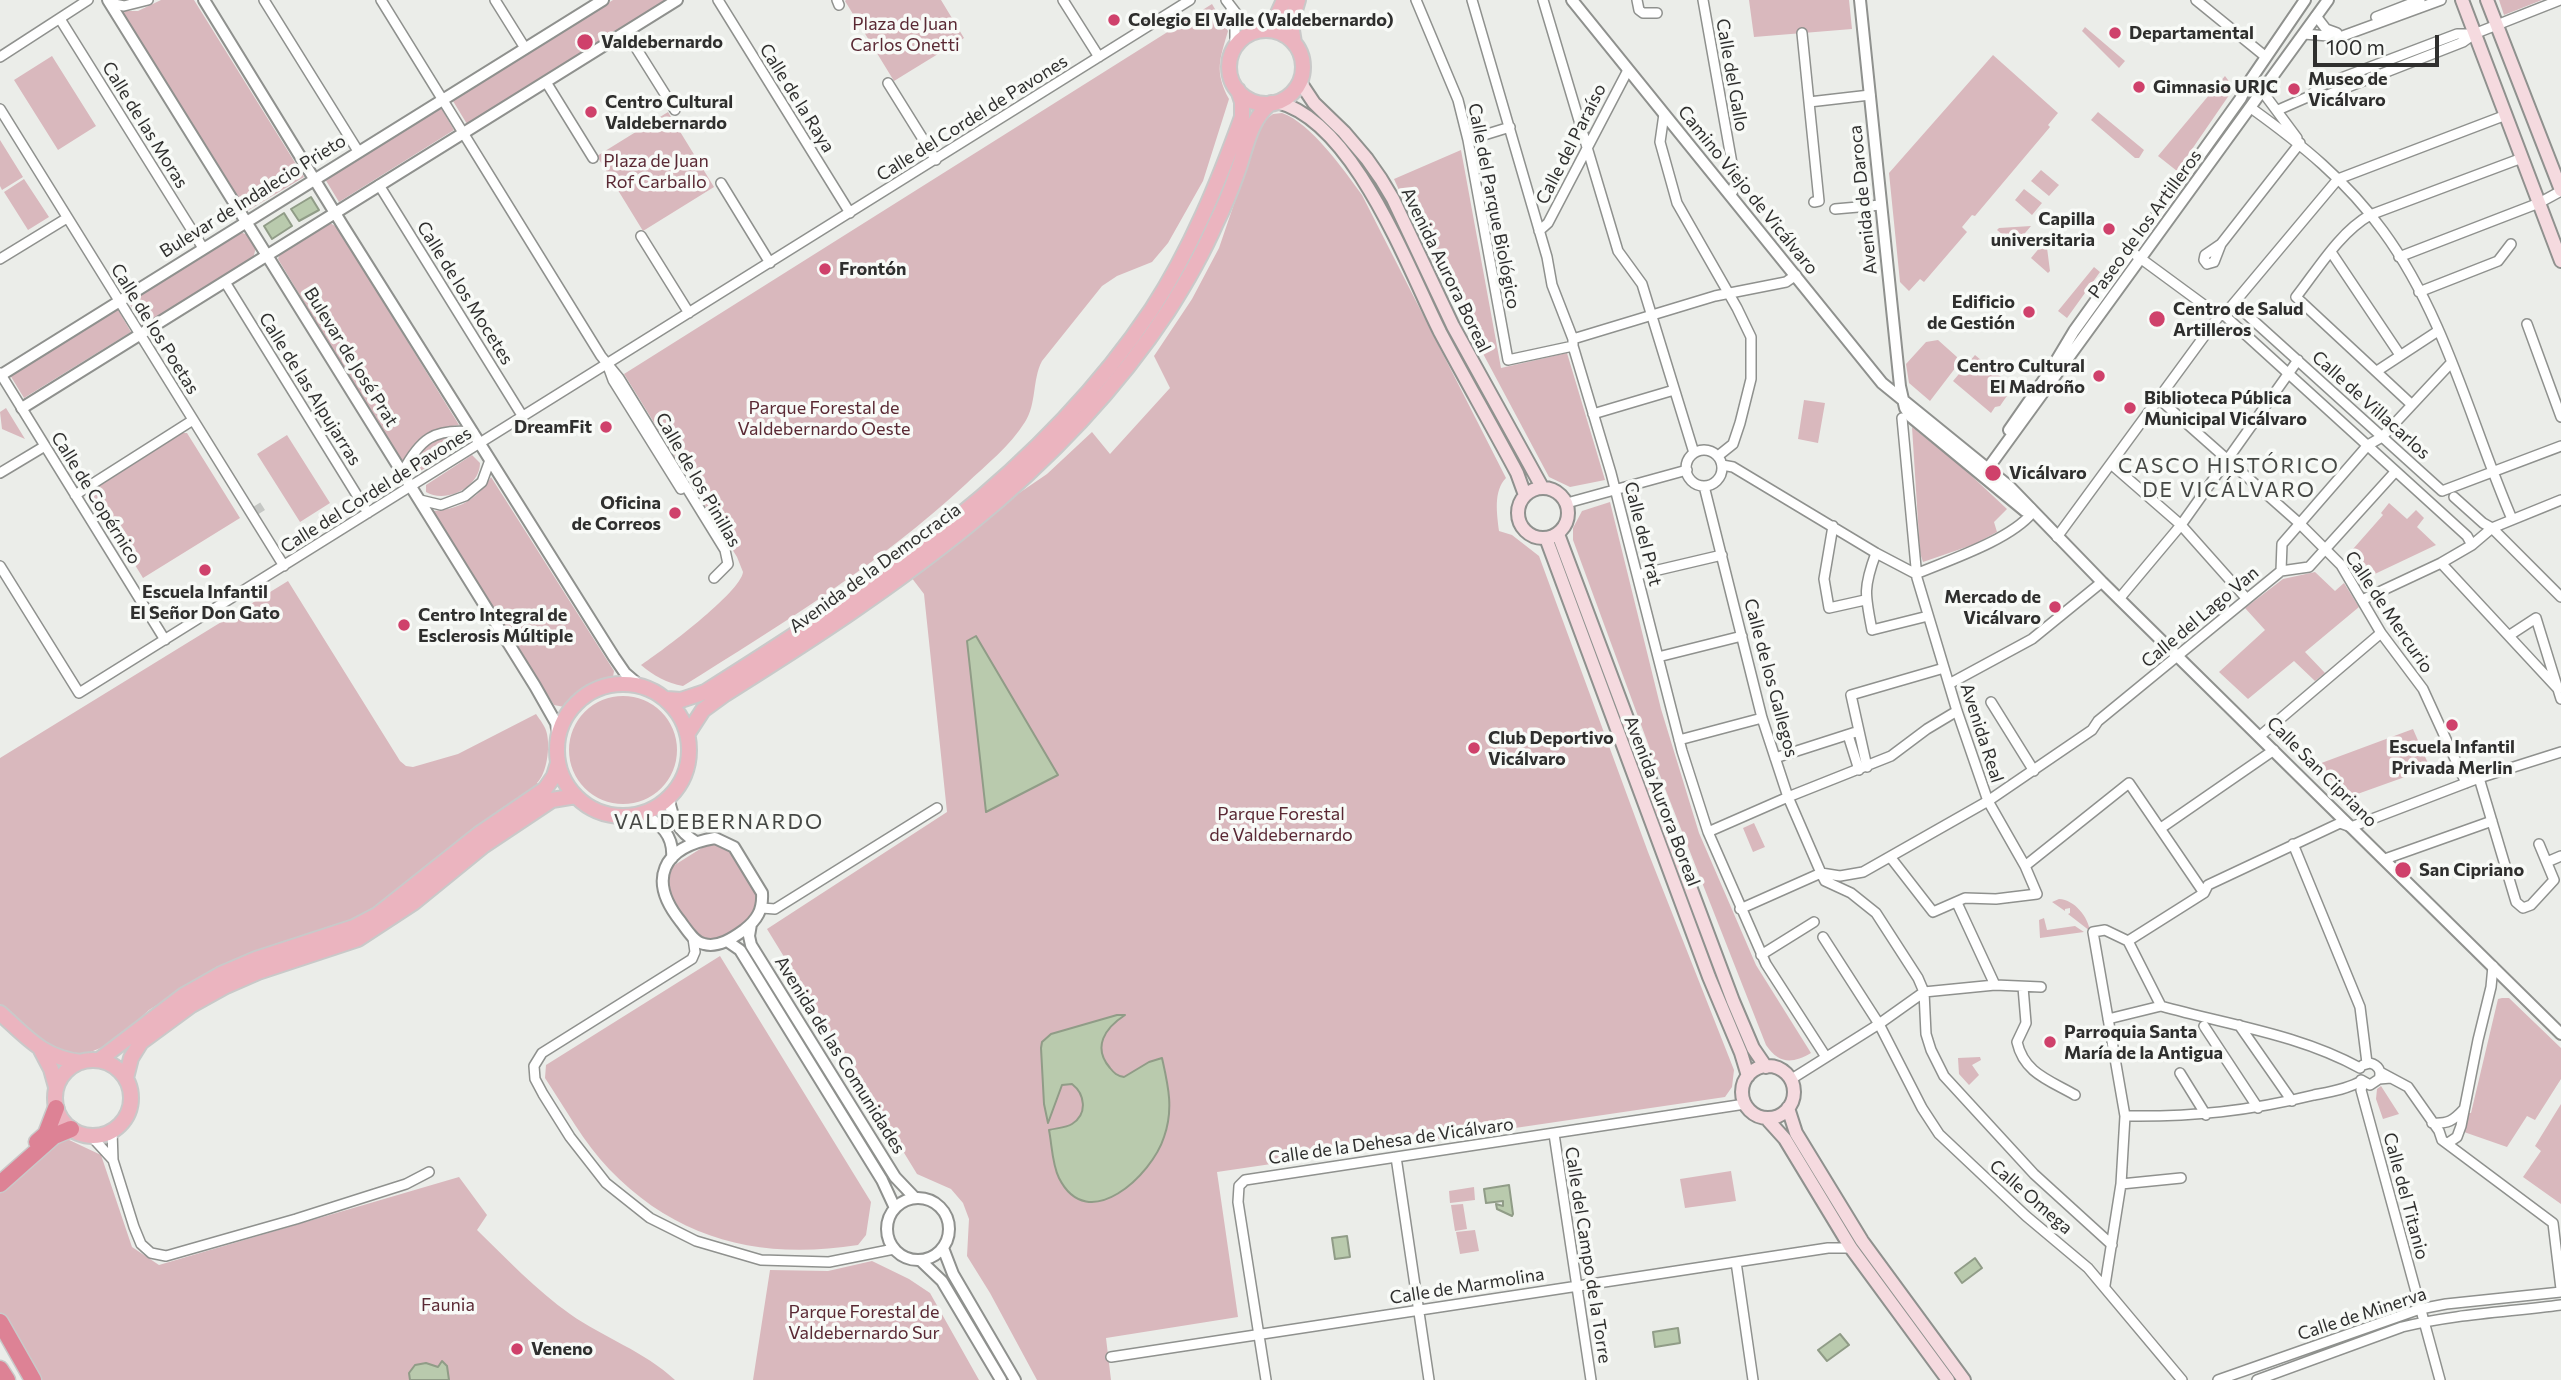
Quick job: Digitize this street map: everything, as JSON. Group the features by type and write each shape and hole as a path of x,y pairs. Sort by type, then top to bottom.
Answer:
{"highway":[{"path":"0,1167 20,1156 46,1134 56,1108"},
{"path":"0,1184 54,1136 71,1129"},
{"path":"0,1322 33,1380"},
{"path":"0,1337 26,1380"},
{"path":"0,1369 7,1380"}],"main road":[{"path":"1284,0 1275,20 1244,38 1235,47 1231,59 1230,70 1238,90 1253,101 1274,103 1291,94 1300,82 1303,61 1294,43 1291,24 1298,0"},
{"path":"2462,0 2561,261"},
{"path":"2487,0 2561,191"},
{"path":"1260,31 1280,33 1294,43"},
{"name":"Avenida Aurora Boreal","path":"1300,82 1314,103 1367,159 1393,199 1453,326 1542,487"},
{"name":"Avenida de la Democracia","path":"667,699 681,700 705,692 856,594 917,551 979,501 1069,416 1122,351 1154,306 1201,220 1242,117 1242,102 1238,90"},
{"name":"Avenida Aurora Boreal","path":"1274,103 1305,113 1334,142 1369,187 1441,332 1517,473 1525,495"},
{"name":"Avenida de la Democracia","path":"688,733 703,710 863,604 948,543 1002,498 1079,424 1133,360 1169,310 1216,223 1237,174 1255,121 1274,103"},
{"path":"1542,487 1556,491 1567,503 1568,520 1552,536 1536,537 1522,527 1518,510 1525,495 1542,487"},
{"name":"Avenida Aurora Boreal","path":"1552,536 1733,1001 1754,1048 1766,1066"},
{"name":"Avenida Aurora Boreal","path":"1552,536 1610,713 1748,1076"},
{"path":"99,1060 184,995 221,974 256,959 354,927 377,915 479,834 545,789 558,764 558,734 571,707 582,696 609,684 625,682 639,685 667,699 688,733 689,763 684,777 669,799 642,814 606,814 590,807 576,796 565,781 558,764"},
{"path":"126,1078 131,1058 141,1042 190,1006 258,972 358,939 413,903 506,830 552,800 576,796"},
{"path":"0,1013 41,1050 57,1057 81,1062 99,1060 114,1066 126,1078 131,1093 130,1108 123,1121 112,1131 90,1136 71,1129 56,1108 56,1087 51,1069 41,1050"},
{"path":"56,1087 66,1072 81,1062"},
{"path":"1948,1380 1851,1248 1785,1139 1766,1118 1754,1114 1745,1104 1742,1092 1748,1076 1753,1071 1766,1066 1777,1068 1790,1080 1793,1091 1788,1108 1796,1133 1861,1241 1964,1380"},
{"path":"1766,1118 1778,1115 1788,1108"}],"street":[{"path":"0,57 89,0"},
{"path":"109,1 124,6 148,0"},
{"path":"204,0 619,666 639,685"},
{"path":"264,0 358,151"},
{"name":"Calle de los Pinillas","path":"381,0 721,554 722,561 714,578 728,564 725,550 619,378 607,365"},
{"path":"495,0 525,48"},
{"name":"Bulevar de Indalecio Prieto","path":"1,374 603,0"},
{"path":"22,408 677,0"},
{"name":"Calle de la Raya","path":"718,0 850,213"},
{"path":"1063,0 1099,57"},
{"name":"Calle del Cordel de Pavones","path":"0,566 79,693 1190,0"},
{"name":"Calle del Parque Biológico","path":"1416,0 1454,90 1468,140 1508,360 1715,296 1786,282 1796,275"},
{"name":"Calle del Prat","path":"1472,0 1510,127 1552,285 1573,342 1616,490 1679,740 1708,832 1762,955 1826,1057"},
{"path":"1543,0 1618,251 1642,284 1694,453"},
{"name":"Camino Viejo de Vicálvaro","path":"1572,0 1882,383 1901,397"},
{"path":"1637,0 1639,10 1643,13 1657,13"},
{"name":"Calle del Gallo","path":"1703,0 1736,186 1731,194"},
{"name":"Avenida de Daroca","path":"1860,0 1901,397"},
{"path":"2196,0 2278,68"},
{"name":"Paseo de los Artilleros","path":"1983,467 2050,371 2070,337 2241,98 2305,0"},
{"name":"Paseo de los Artilleros","path":"1983,467 2145,262 2328,0"},
{"path":"2316,16 2326,29 2336,33 2420,0"},
{"path":"2304,34 2340,37 2441,0"},
{"path":"2277,110 2310,96 2320,86 2462,32 2474,34 2560,0"},
{"name":"Bulevar de José Prat","path":"109,1 544,701 556,723 558,734"},
{"path":"1228,4 1260,31"},
{"path":"1228,4 1235,28 1235,47"},
{"name":"Calle de las Moras","path":"60,19 202,248"},
{"path":"626,32 675,110"},
{"path":"1802,33 1819,201 1814,202"},
{"name":"Calle del Paraíso","path":"1539,231 1548,223 1628,70"},
{"path":"546,82 593,159"},
{"path":"888,83 936,160"},
{"path":"2247,85 2262,91 2300,143"},
{"path":"1809,102 1870,95"},
{"path":"2241,98 2300,143 2339,178 2370,215 2399,257 2438,331 2512,519"},
{"name":"Calle de los Poetas","path":"0,109 253,512 284,566"},
{"path":"1664,114 1660,142 1677,203 1751,337 1751,379 1733,444 1718,456"},
{"path":"2057,537 2222,315 2339,178 2506,115"},
{"path":"1468,140 1510,127"},
{"path":"2221,244 2300,143"},
{"path":"2411,404 2296,296 2358,222 2370,215 2522,158"},
{"path":"721,183 770,263"},
{"name":"Calle de los Mocetes","path":"379,185 523,417"},
{"path":"2399,257 2539,203 2561,191"},
{"path":"1835,209 1881,205"},
{"path":"0,259 68,219"},
{"path":"641,236 689,313"},
{"path":"2419,292 2498,261 2511,244"},
{"name":"Calle de Villacarlos","path":"2131,251 2222,315 2474,542"},
{"path":"2331,252 2400,355"},
{"name":"Calle de las Alpujarras","path":"225,282 368,513"},
{"name":"Calle de Villacarlos","path":"2234,303 2442,491"},
{"path":"2527,324 2561,417"},
{"path":"2377,371 2438,331"},
{"path":"2119,599 2181,525 2298,360"},
{"name":"Calle del Lago Van","path":"1821,873 1840,876 1863,872 1891,858 1988,801 2092,730 2098,721 2281,571 2283,544 2299,523 2368,446 2382,437 2451,363"},
{"name":"Calle de Copérnico","path":"1,374 165,640"},
{"path":"1593,414 1674,390"},
{"name":"Calle San Cipriano","path":"1901,397 1908,413 1934,435 1983,467"},
{"name":"Calle San Cipriano","path":"1901,397 1983,467 2057,537 2561,1034"},
{"name":"Calle de Mercurio","path":"2159,399 2299,523 2342,565 2381,633 2423,689 2466,783"},
{"path":"1902,418 1916,574"},
{"path":"75,495 193,420"},
{"path":"402,472 411,456 428,437 441,432 472,432"},
{"path":"0,473 45,446"},
{"path":"2434,507 2442,491 2561,446"},
{"path":"1709,450 1718,456 1722,466 1717,480 1704,486 1695,483 1687,470 1688,461 1694,453 1709,450"},
{"path":"419,500 441,505 465,496 482,482 490,460"},
{"path":"2111,464 2181,525 2246,598"},
{"path":"1722,466 1733,467 1916,574"},
{"path":"1567,503 1687,470"},
{"path":"2281,571 2309,567 2395,472"},
{"name":"Calle de los Gallegos","path":"1704,486 1762,718 1788,797 1821,873"},
{"path":"2454,497 2485,526 2492,527 2561,597"},
{"path":"2362,600 2441,563 2492,527 2559,504"},
{"path":"1916,574 1984,545 2031,512"},
{"path":"1833,526 1824,579 1829,608 1865,600"},
{"path":"1876,553 1865,582 1865,600 1872,630 1928,615"},
{"path":"1637,575 1722,555"},
{"path":"2441,563 2558,689"},
{"name":"Avenida Real","path":"1916,574 1957,711 1988,801 2025,866 2037,894 1996,899 1965,898 1956,903"},
{"path":"1950,684 2032,639 2102,582"},
{"path":"2510,635 2536,618 2561,699"},
{"path":"2260,736 2381,633"},
{"path":"1658,657 1742,635"},
{"path":"1863,769 1859,731 1851,695 1944,668"},
{"path":"1991,702 2034,771"},
{"path":"1708,832 1891,756 1957,711"},
{"path":"1679,740 1762,718"},
{"path":"1775,758 1859,731"},
{"path":"1848,734 1863,769"},
{"path":"2161,828 2274,750"},
{"path":"2128,941 2204,893 2208,884 2340,823 2351,827 2479,778 2561,752"},
{"path":"2479,778 2518,906 2523,908 2531,905 2553,883 2554,877 2539,844"},
{"path":"2025,866 2129,783 2204,893"},
{"path":"669,799 672,813 682,832 696,842"},
{"path":"762,908 775,909 937,808"},
{"path":"642,814 656,822 667,833 673,849 672,858"},
{"path":"2385,859 2492,821"},
{"path":"715,838 734,847 762,893 762,908 751,924 727,941 712,945 701,944 693,938 674,914 662,886 662,874 672,858 696,842 715,838"},
{"path":"2293,844 2360,1007 2363,1065 2358,1074 2364,1083"},
{"path":"2547,862 2561,856"},
{"path":"1891,858 1933,912 1956,903 1995,985"},
{"path":"1740,909 1821,873 1825,881 1851,893 1876,914 1918,978 1924,992 1924,1014 1931,1050 1944,1076 2034,1174 2112,1245"},
{"path":"1762,955 1814,922"},
{"name":"Avenida de las Comunidades","path":"751,924 751,945 895,1177 915,1198"},
{"path":"2105,1285 2121,1184 2125,1116 2093,932 2105,930 2128,941 2161,1006"},
{"name":"Calle Omega","path":"1823,937 1879,1024 1922,1108 1951,1147 2105,1285 2182,1380"},
{"path":"693,938 695,952 692,959 542,1053 534,1066 535,1079 570,1137 606,1183 650,1218 696,1241 761,1261 829,1262 894,1249"},
{"name":"Avenida de las Comunidades","path":"727,941 740,950 882,1180 895,1208"},
{"path":"2448,1143 2459,1135 2491,987 2493,966"},
{"path":"1790,1080 1924,992 1995,985 2041,987"},
{"path":"2023,987 2026,1023 2017,1042 2020,1057 2034,1072 2075,1095"},
{"path":"2108,1019 2161,1006 2239,1025 2363,1065 2374,1064 2379,1076"},
{"path":"1900,1008 1915,1007 1924,1014"},
{"path":"2239,1025 2292,1101"},
{"path":"2204,1026 2258,1108"},
{"path":"2180,1073 2206,1115"},
{"path":"2125,1116 2206,1115 2258,1108 2364,1083 2379,1076 2391,1078 2408,1087 2432,1122 2442,1127"},
{"name":"Calle del Titanio","path":"2364,1083 2364,1101 2440,1380"},
{"name":"Calle de la Dehesa de Vicálvaro","path":"1266,1380 1238,1202 1241,1183 1258,1177 1745,1104"},
{"path":"2442,1127 2464,1110"},
{"path":"2442,1127 2440,1138 2553,1223 2561,1290"},
{"path":"112,1131 113,1160 141,1244 151,1253 166,1256 406,1184 429,1172"},
{"name":"Calle del Campo de la Torre","path":"1554,1134 1591,1380"},
{"path":"90,1136 113,1160"},
{"path":"1395,1157 1429,1380"},
{"path":"2121,1184 2181,1178"},
{"path":"915,1198 931,1200 946,1214 950,1228 943,1248 935,1255 920,1260 906,1258 894,1249 887,1228 895,1208 904,1201 915,1198"},
{"path":"1828,1248 1836,1237 1838,1228"},
{"path":"943,1248 953,1274 1015,1380"},
{"name":"Calle de Marmolina","path":"1111,1357 1828,1248 1851,1248"},
{"path":"920,1260 942,1281 1001,1380"},
{"path":"1736,1262 1753,1380"},
{"name":"Calle de Minerva","path":"2218,1380 2420,1309 2561,1290"},
{"name":"Calle de Minerva","path":"2257,1380 2402,1327 2450,1317 2561,1305"}],"green space":[{"path":"161,0 194,0 304,177 247,211 122,11 138,11"},
{"path":"613,0 666,0 467,124 453,101"},
{"name":"Plaza de Juan Carlos Onetti","path":"846,0 941,0 964,38 894,81"},
{"path":"1749,0 1849,0 1852,29 1754,37"},
{"path":"2499,0 2542,0 2504,15"},
{"name":"Parque Forestal de Valdebernardo Oeste","path":"1212,4 1228,31 1220,73 1229,99 1203,181 1168,243 1152,262 1117,276 1102,286 1042,361 1029,415 1012,439 933,513 865,567 683,686 661,678 641,665 715,607 739,581 743,572 737,557 624,374"},
{"path":"2085,27 2125,61 2119,68 2082,31"},
{"path":"1993,55 2058,113 2048,125 2050,127 1975,216 1972,215 1962,227 1967,232 1924,282 1920,279 1909,291 1900,282 1889,173"},
{"path":"52,56 96,126 58,150 14,80"},
{"path":"2225,76 2234,88 2177,171 2158,156"},
{"path":"440,106 454,130 339,202 325,179"},
{"name":"Plaza de Juan Rof Carballo","path":"668,112 714,187 643,231 597,156"},
{"path":"2098,112 2144,150 2139,158 2135,158 2091,120"},
{"name":"Parque Forestal de Valdebernardo","path":"1282,113 1293,118 1315,137 1362,195 1506,478 1498,496 1499,531 1512,535 1539,556 1648,852 1734,1070 1732,1087 1725,1097 1217,1172 1238,1317 1106,1338 1111,1380 1037,1380 967,1256 969,1219 963,1203 951,1189 917,1174 767,929 947,812 924,594 911,577 1006,502 1047,474 1092,432 1110,454 1170,388 1154,356 1192,299 1219,248 1262,122 1273,114"},
{"path":"0,140 23,177 2,190 0,186"},
{"path":"1461,150 1501,368 1567,353 1605,480 1570,487 1549,477 1418,232 1394,179"},
{"path":"2041,170 2059,185 2049,196 2031,181"},
{"path":"24,179 49,217 28,230 4,192"},
{"path":"2024,189 2042,203 2032,215 2015,200"},
{"path":"330,223 337,227 459,425 439,429 424,436 412,447 402,464 278,259 281,251"},
{"path":"2031,226 2015,245 1997,230 1999,228"},
{"path":"240,232 248,235 256,247 253,259 143,326 128,301"},
{"path":"2046,240 2050,271 2048,273 2031,258"},
{"path":"2094,267 2100,272 2067,318 2058,311"},
{"path":"117,308 131,332 24,398 10,375"},
{"path":"1938,340 1957,357 1956,367 1930,401 1909,383 1906,364 1926,342"},
{"path":"1975,355 2013,387 2000,406 1995,407 1991,413 1953,381"},
{"path":"1804,400 1825,403 1818,443 1798,439"},
{"path":"6,408 25,439 2,429 0,412"},
{"path":"1912,427 1963,468 2007,509 1994,522 1997,532 1975,544 1923,562 1920,553"},
{"path":"182,433 187,433 240,518 143,578 89,490"},
{"path":"287,435 330,503 300,522 257,454"},
{"path":"442,436 452,436 467,442 414,475 413,466 419,455 426,446"},
{"path":"472,455 480,463 478,472 468,486 443,496 426,492 426,485"},
{"path":"491,477 614,671 613,677 579,693 564,707 554,705 431,511 466,502 480,492"},
{"path":"1610,502 1661,709 1699,833 1756,965 1811,1053 1798,1059 1781,1059 1766,1045 1657,768 1573,540 1573,528 1582,511"},
{"path":"2389,503 2407,519 2416,510 2424,518 2417,527 2436,545 2360,581 2355,571 2366,565 2353,549 2383,515 2381,513"},
{"path":"2315,572 2335,591 2344,583 2359,607 2305,652 2325,673 2315,681 2294,661 2248,699 2219,672 2265,630 2245,608 2283,579"},
{"path":"288,581 400,761 406,766 413,767 458,754 536,714 547,734 548,746 545,767 537,783 539,787 484,822 370,911 330,930 264,949 210,972 149,1010 113,1043 78,1057 52,1051 0,1004 0,758"},
{"path":"623,696 644,700 661,712 673,729 677,750 673,771 661,788 644,800 623,804 602,800 585,788 573,771 569,750 573,729 585,712 602,700"},
{"path":"2413,729 2430,768 2349,797 2316,765"},
{"path":"1754,823 1765,847 1753,852 1743,828"},
{"path":"708,844 719,845 731,853 754,888 756,904 746,921 737,928 718,938 708,939 696,935 688,927 672,900 668,887 670,868"},
{"path":"2059,899 2070,902 2080,910 2090,931 2068,914 2070,908 2065,911 2052,902"},
{"path":"2044,918 2047,930 2075,926 2084,932 2040,938 2039,920"},
{"path":"720,956 871,1202 866,1235 858,1245 788,1250 755,1247 723,1240 693,1229 636,1194 609,1169 583,1137 545,1078 546,1065"},
{"path":"2509,998 2561,1048 2561,1079 2535,1120 2527,1116 2507,1147 2464,1132 2498,999"},
{"path":"1980,1057 1981,1060 1972,1065 1979,1075 1969,1085 1959,1074 1958,1058"},
{"path":"2381,1086 2399,1114 2383,1119 2376,1099 2377,1089"},
{"path":"2561,1104 2561,1204 2523,1177 2541,1151 2535,1146"},
{"name":"Faunia","path":"65,1138 101,1155 132,1247 159,1265 459,1177 487,1215 477,1230 522,1274 570,1314 650,1361 675,1380 38,1380 0,1313 0,1193 27,1167"},
{"path":"1731,1171 1736,1201 1685,1208 1680,1179"},
{"path":"1474,1187 1475,1200 1450,1203 1449,1191"},
{"path":"1463,1204 1467,1229 1455,1231 1451,1205"},
{"path":"1475,1230 1479,1251 1460,1254 1456,1232"},
{"name":"Parque Forestal de Valdebernardo Sur","path":"872,1261 909,1279 930,1293 979,1380 753,1380 770,1270 828,1271"}],"shaded area":[{"path":"311,197 319,210 299,221 291,209"},
{"path":"284,213 292,226 272,239 264,226"},
{"path":"976,636 1058,775 986,812 967,641"},
{"path":"1125,1015 1103,1038 1102,1053 1105,1060 1114,1073 1124,1077 1149,1062 1162,1058 1168,1087 1169,1117 1164,1137 1147,1168 1118,1194 1102,1201 1086,1201 1071,1194 1059,1178 1049,1130 1067,1126 1077,1120 1081,1115 1082,1098 1072,1084 1062,1085 1048,1123 1044,1104 1042,1042 1051,1034"},
{"path":"1509,1185 1512,1216 1497,1209 1496,1204 1503,1206 1503,1201 1486,1203 1484,1189"},
{"path":"1347,1236 1350,1257 1335,1259 1332,1238"},
{"path":"1975,1258 1982,1268 1962,1283 1955,1273"},
{"path":"1678,1328 1680,1343 1655,1347 1653,1332"},
{"path":"1840,1334 1849,1345 1827,1361 1818,1350"},
{"path":"442,1361 447,1366 449,1380 410,1380 409,1373 415,1365 426,1363 438,1367"}],"tunnel":[{"path":"255,511 263,506"}],"place":[{"name":"Colegio El Valle (Valdebernardo)","path":"1114,20"},
{"name":"Departamental","path":"2115,33"},
{"name":"Valdebernardo","path":"585,42"},
{"name":"Gimnasio URJC","path":"2139,87"},
{"name":"Museo de Vicálvaro","path":"2294,89"},
{"name":"Centro Cultural Valdebernardo","path":"591,112"},
{"name":"Capilla universitaria","path":"2109,229"},
{"name":"Frontón","path":"825,269"},
{"name":"Edificio de Gestión","path":"2029,312"},
{"name":"Centro de Salud Artilleros","path":"2157,319"},
{"name":"Centro Cultural El Madroño","path":"2099,376"},
{"name":"Biblioteca Pública Municipal Vicálvaro","path":"2130,408"},
{"name":"DreamFit","path":"606,427"},
{"name":"Vicálvaro","path":"1993,473"},
{"name":"Oficina de Correos","path":"675,513"},
{"name":"Escuela Infantil El Señor Don Gato","path":"205,570"},
{"name":"Mercado de Vicálvaro","path":"2055,607"},
{"name":"Centro Integral de Esclerosis Múltiple","path":"404,625"},
{"name":"Escuela Infantil Privada Merlin","path":"2452,725"},
{"name":"Club Deportivo Vicálvaro","path":"1474,748"},
{"name":"San Cipriano","path":"2403,870"},
{"name":"Parroquia Santa María de la Antigua","path":"2050,1042"},
{"name":"Veneno","path":"517,1349"}],"district":[{"name":"CASCO HISTÓRICO DE VICÁLVARO","path":"2229,478"},
{"name":"VALDEBERNARDO","path":"719,822"}]}
